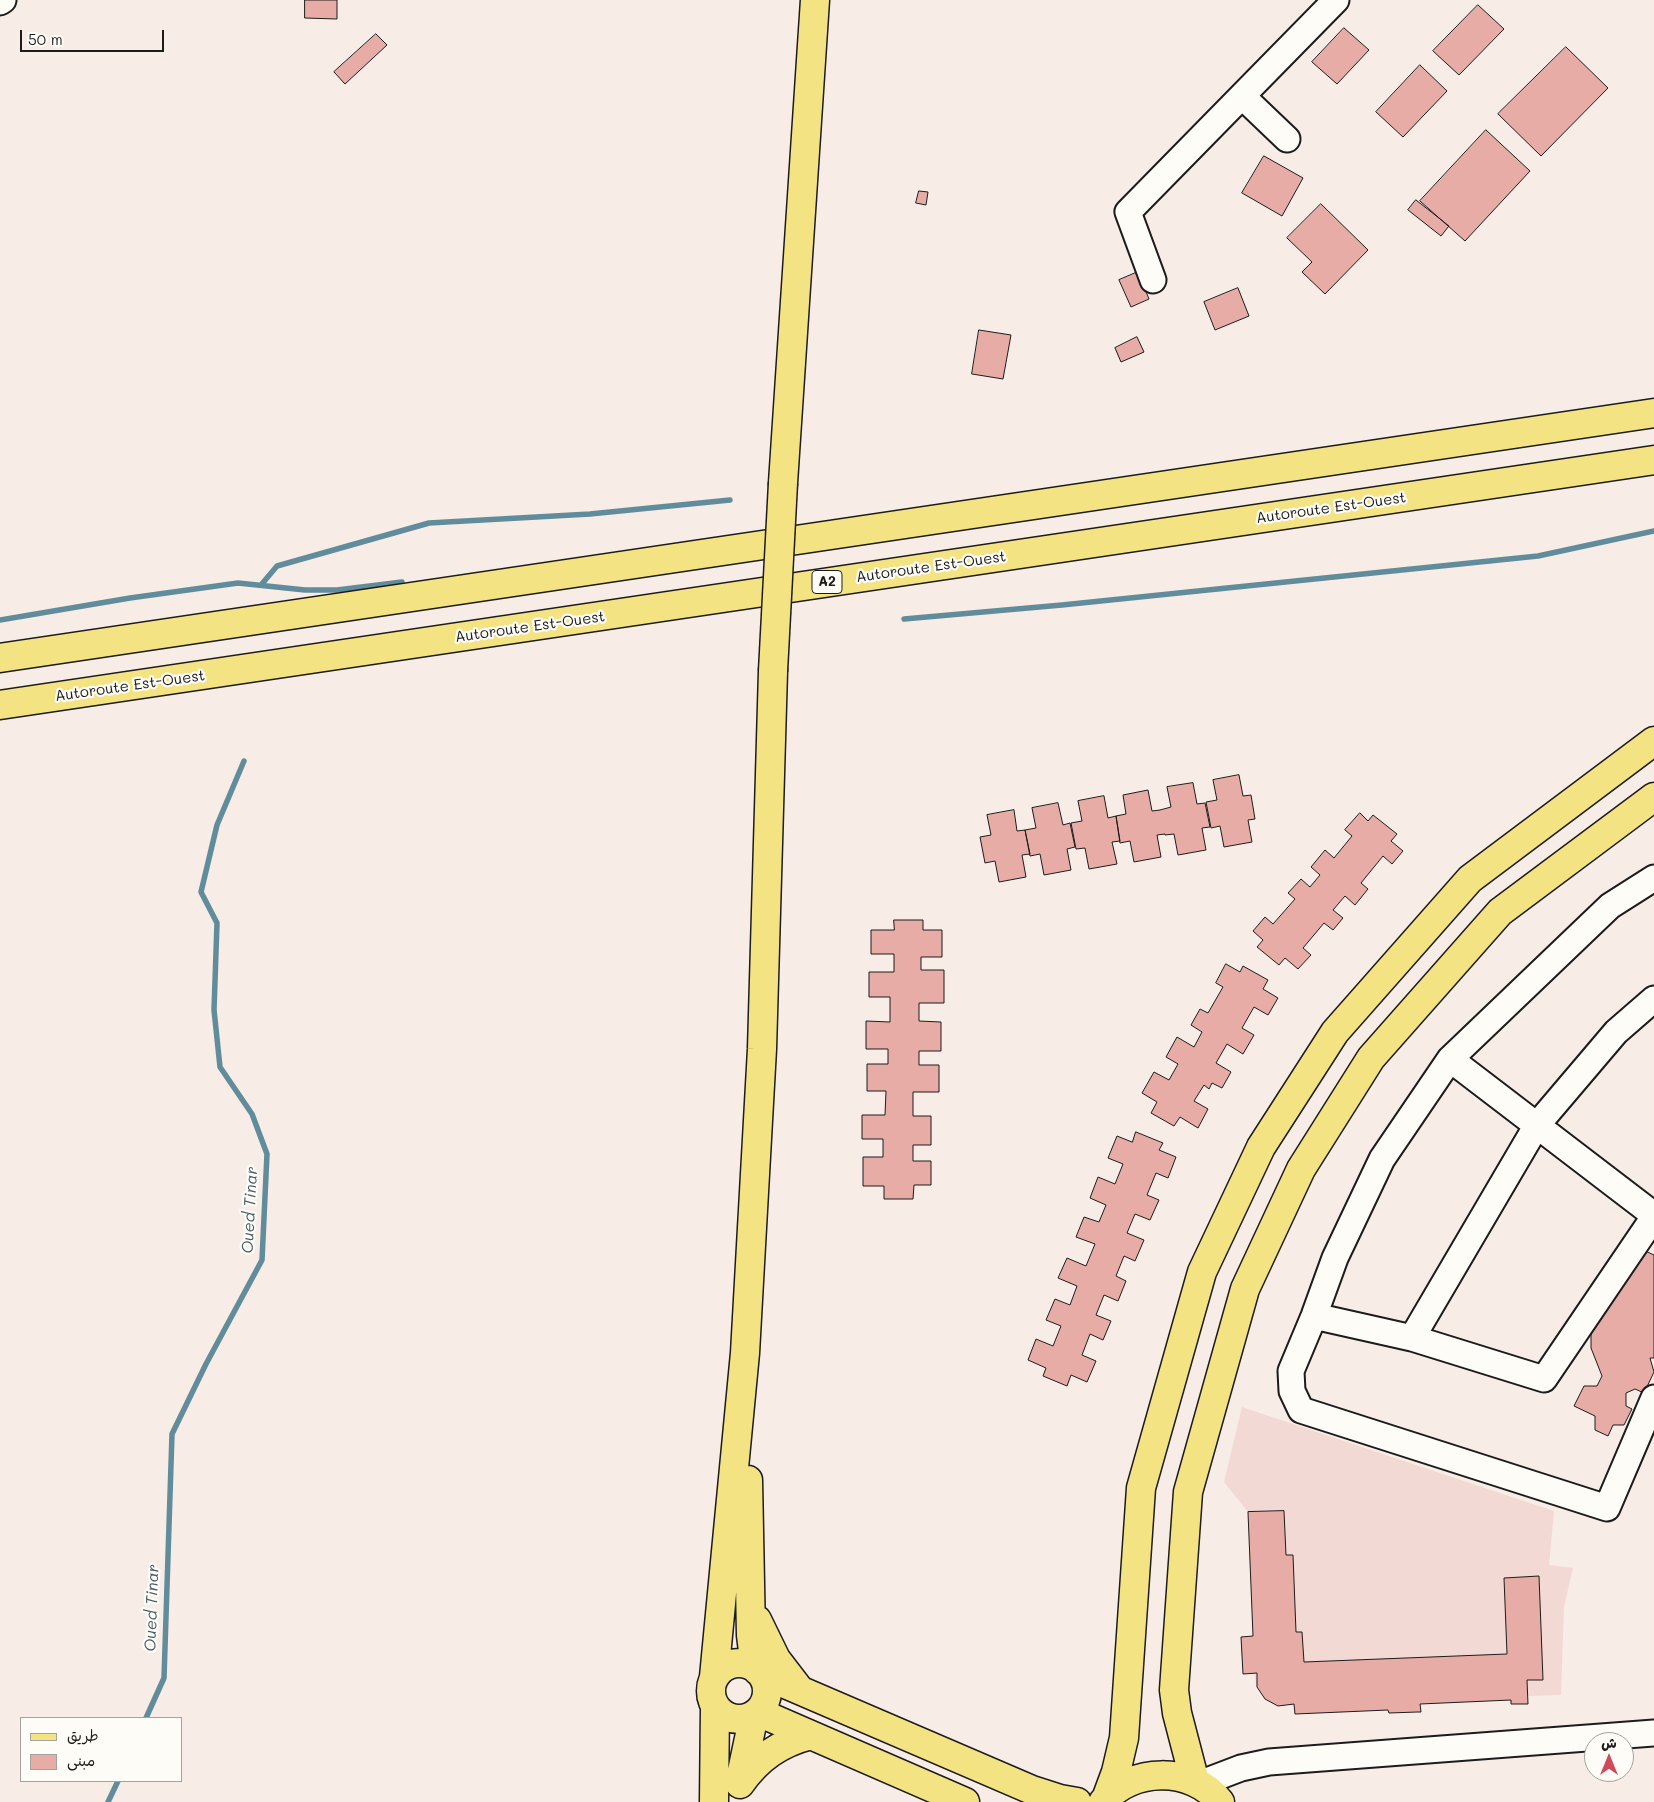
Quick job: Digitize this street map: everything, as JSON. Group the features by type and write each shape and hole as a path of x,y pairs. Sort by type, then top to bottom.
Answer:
{"main road":[{"path":"714,1802 715,1707 710,1692 714,1677 746,1353 762,1049 773,671 783,483 815,0"},
{"path":"0,658 1654,413"},
{"name":"Autoroute Est-Ouest","path":"0,705 1654,460"},
{"path":"1105,1800 1116,1772 1124,1738 1141,1488 1202,1272 1261,1147 1335,1032 1470,879 1654,741"},
{"path":"1197,1783 1177,1713 1174,1690 1188,1492 1248,1280 1301,1169 1371,1058 1500,912 1654,797"},
{"path":"738,1793 756,1714 766,1700 767,1694 765,1680 754,1659 752,1648 746,1353"},
{"path":"751,1602 757,1622 769,1647 788,1676 802,1692"},
{"path":"714,1677 719,1670 735,1663 743,1663 802,1692 1032,1790 1077,1802"},
{"path":"715,1707 729,1718 737,1720 746,1719 756,1714 811,1735 965,1802"},
{"path":"738,1793 750,1770 763,1757 777,1747 794,1739 811,1735"},
{"path":"1105,1800 1125,1784 1148,1776 1172,1775 1197,1783 1220,1802"}],"street":[{"path":"1153,280 1128,212 1336,0"},
{"path":"1242,96 1286,139"},
{"path":"1654,878 1610,906 1450,1059 1382,1159 1335,1258 1291,1371 1292,1391 1301,1410 1607,1508 1654,1398"},
{"path":"1412,1338 1537,1126 1616,1032 1654,999"},
{"path":"1314,1316 1412,1338 1544,1379 1654,1216 1450,1059"},
{"path":"1197,1783 1241,1768 1269,1762 1654,1733"}],"shaded area":[{"path":"1242,1407 1554,1511 1549,1565 1573,1568 1564,1607 1561,1695 1528,1696 1528,1704 1511,1704 1510,1700 1421,1704 1417,1712 1389,1713 1388,1710 1295,1714 1294,1705 1278,1706 1265,1699 1257,1687 1254,1674 1243,1674 1241,1637 1253,1636 1248,1512 1224,1482"}],"building":[{"path":"305,0 337,0 337,19 305,18"},
{"path":"1478,5 1504,29 1459,75 1433,51"},
{"path":"1344,28 1369,50 1337,84 1312,62"},
{"path":"376,34 387,45 345,84 334,72"},
{"path":"1566,47 1608,88 1541,156 1498,114"},
{"path":"1420,65 1447,91 1403,137 1376,112"},
{"path":"1486,130 1530,171 1465,241 1420,201"},
{"path":"1264,156 1303,178 1282,216 1242,193"},
{"path":"919,191 928,192 926,205 916,203"},
{"path":"1416,200 1449,226 1441,236 1408,210"},
{"path":"1321,204 1368,250 1325,294 1302,272 1312,262 1287,238"},
{"path":"1138,272 1149,299 1131,307 1119,280"},
{"path":"1238,288 1249,316 1215,330 1204,302"},
{"path":"979,330 1011,335 1003,379 972,374"},
{"path":"1137,337 1144,352 1121,362 1115,348"},
{"path":"1239,775 1243,796 1251,795 1255,819 1248,820 1252,842 1224,847 1220,826 1211,828 1206,802 1217,800 1213,780"},
{"path":"1193,783 1197,804 1205,803 1210,827 1202,828 1206,850 1178,855 1174,834 1157,835 1161,857 1134,862 1130,841 1120,843 1116,816 1126,814 1123,795 1148,790 1152,811 1160,810 1171,807 1167,787"},
{"path":"1104,796 1108,818 1116,816 1120,841 1112,842 1117,864 1089,869 1085,848 1076,849 1071,823 1082,821 1078,801"},
{"path":"1058,803 1063,825 1070,823 1075,847 1067,849 1071,870 1044,875 1040,854 1030,856 1025,830 1036,828 1032,808"},
{"path":"1014,810 1017,831 1025,830 1030,854 1022,855 1026,877 999,882 995,861 985,863 980,837 991,835 987,815"},
{"path":"1360,813 1368,821 1373,815 1397,834 1391,841 1403,851 1392,864 1383,856 1361,883 1368,889 1355,905 1345,896 1333,910 1343,918 1333,930 1324,923 1303,948 1311,955 1298,969 1285,958 1279,965 1257,947 1263,940 1253,931 1265,917 1273,924 1295,899 1288,893 1301,879 1310,887 1320,875 1311,867 1325,850 1334,858 1352,836 1345,830"},
{"path":"894,920 923,920 923,930 942,930 942,957 921,957 921,970 944,970 944,1003 919,1003 919,1021 941,1022 941,1051 919,1051 919,1065 939,1065 939,1092 913,1092 913,1116 931,1116 931,1145 913,1145 913,1161 931,1161 931,1185 914,1185 913,1199 884,1199 884,1186 863,1186 863,1157 883,1157 883,1139 862,1139 862,1115 885,1115 886,1091 867,1091 867,1064 888,1064 888,1049 866,1049 866,1021 890,1022 890,997 869,997 869,972 894,972 894,954 871,954 871,930 894,930"},
{"path":"1226,964 1240,972 1243,966 1268,980 1263,989 1278,998 1268,1015 1254,1007 1242,1028 1254,1035 1243,1054 1227,1044 1216,1063 1231,1072 1222,1088 1212,1083 1209,1089 1204,1085 1194,1101 1208,1109 1198,1128 1180,1117 1174,1126 1151,1113 1157,1102 1142,1093 1154,1072 1169,1080 1178,1064 1166,1057 1177,1037 1194,1047 1202,1032 1191,1025 1200,1009 1208,1013 1223,987 1216,983"},
{"path":"1136,1132 1163,1143 1159,1150 1176,1157 1168,1178 1156,1173 1147,1195 1159,1200 1150,1220 1135,1214 1127,1233 1144,1240 1135,1261 1124,1256 1116,1276 1126,1281 1118,1301 1104,1295 1096,1315 1111,1321 1103,1340 1090,1334 1082,1355 1096,1361 1087,1382 1071,1375 1067,1386 1043,1376 1046,1368 1028,1360 1036,1339 1053,1346 1061,1326 1046,1320 1055,1299 1070,1305 1077,1286 1058,1278 1067,1258 1086,1266 1095,1244 1076,1237 1084,1217 1099,1222 1106,1205 1090,1198 1098,1177 1115,1184 1123,1164 1108,1158 1117,1136 1132,1142"},
{"path":"1639,1248 1654,1255 1654,1358 1650,1358 1654,1372 1644,1393 1635,1389 1626,1393 1626,1406 1632,1409 1624,1425 1613,1425 1608,1436 1595,1430 1595,1416 1574,1406 1584,1386 1597,1386 1602,1376 1591,1348 1591,1325 1600,1321"},
{"path":"1284,1511 1286,1555 1293,1555 1296,1632 1302,1632 1304,1662 1507,1654 1504,1578 1539,1576 1543,1680 1527,1680 1528,1704 1511,1704 1511,1700 1420,1704 1421,1712 1389,1713 1388,1710 1295,1714 1294,1704 1278,1706 1265,1699 1257,1687 1257,1673 1243,1674 1241,1637 1253,1636 1248,1512"}],"waterway":[{"path":"261,585 277,566 429,523 590,514 730,500"},
{"path":"904,619 1062,605 1538,556 1654,531"},
{"path":"0,620 130,598 238,583 305,590 337,590 402,582"},
{"name":"Oued Tinar","path":"146,1717 164,1678 172,1434 206,1364 262,1260 267,1154 252,1114 220,1067 214,1010 217,923 201,892 217,825 244,761"},
{"name":"Oued Tinar","path":"108,1802 118,1782"}]}
